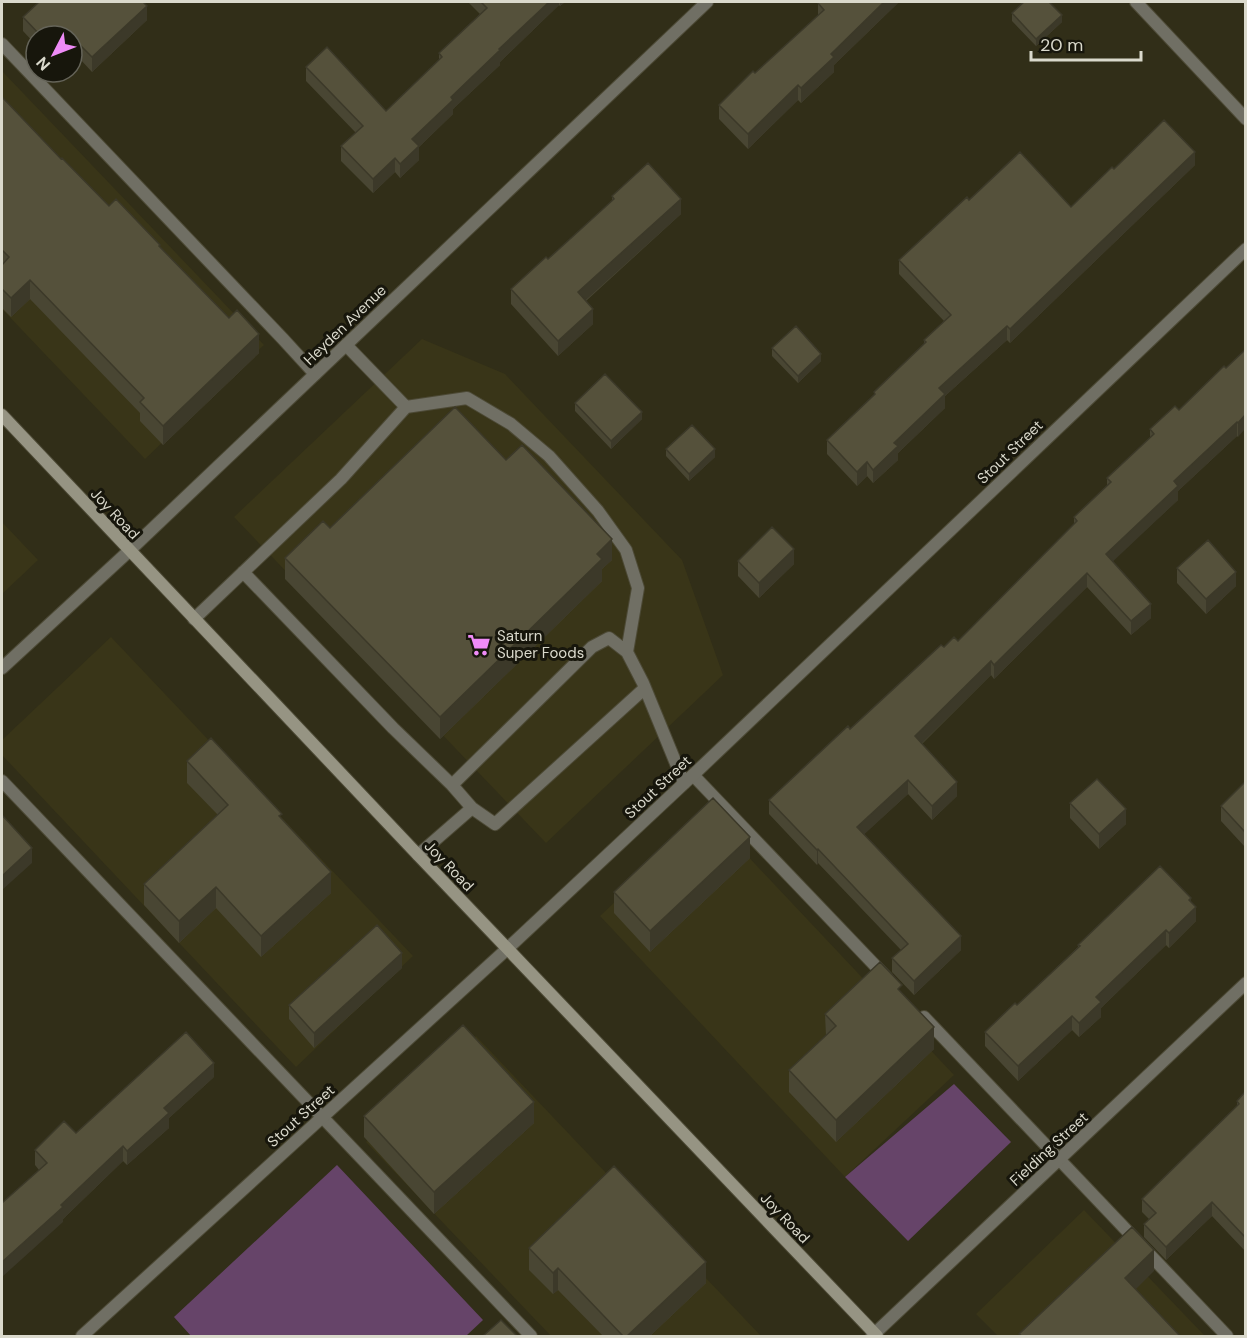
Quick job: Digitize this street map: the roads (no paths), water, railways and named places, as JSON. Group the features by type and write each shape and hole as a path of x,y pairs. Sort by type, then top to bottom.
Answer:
{"main road":[{"name":"Joy Road","path":"2,415 875,1336"}],"street":[{"name":"Heyden Avenue","path":"2,668 129,551 707,2"},
{"path":"1136,2 1245,119"},
{"path":"2,44 315,374"},
{"name":"Stout Street","path":"82,1336 507,949 689,779 1245,249"},
{"path":"346,345 406,407"},
{"path":"194,619 341,479 406,407 467,398 511,424 549,456 598,511 626,550 638,588 627,652"},
{"path":"243,572 472,808 495,824 645,688"},
{"path":"452,785 592,647 609,638 627,652 689,779 892,984"},
{"path":"2,781 531,1336"},
{"path":"418,855 472,808"},
{"name":"Fielding Street","path":"875,1336 1245,983"},
{"path":"917,1010 1227,1336"}],"place":[{"name":"Saturn Super Foods","path":"479,645"}]}
